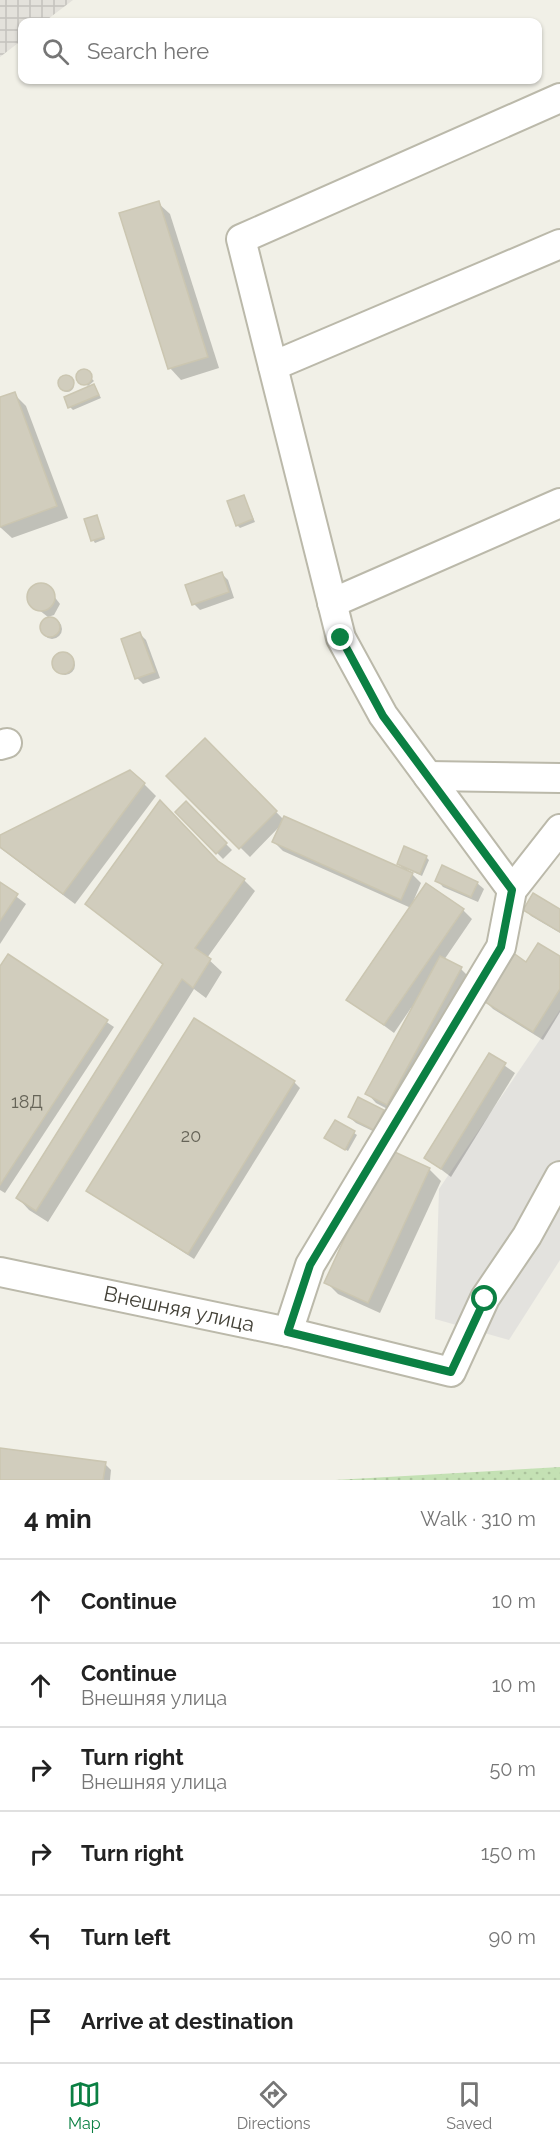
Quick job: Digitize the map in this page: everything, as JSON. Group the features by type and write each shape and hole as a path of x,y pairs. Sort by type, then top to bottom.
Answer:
{"street":[{"path":"512,890 383,716 341,638 241,239 560,98"},
{"path":"273,366 560,244"},
{"path":"332,603 560,503"},
{"path":"428,776 560,778"},
{"path":"288,1332 310,1265 501,947 512,890 560,829"},
{"name":"Внешняя улица","path":"0,1272 288,1332 451,1372 485,1299 527,1236 560,1176"}],"shaded area":[{"path":"0,0 73,0 49,18 18,18 18,43 0,57"},
{"path":"560,1010 560,1260 509,1340 435,1319 439,1189"}],"green space":[{"path":"560,1467 560,1480 335,1480"}],"building":[{"path":"159,201 208,357 168,369 119,213"},
{"path":"84,369 92,377 84,385 76,377"},
{"path":"66,375 72,377 74,383 72,389 66,391 60,389 58,383 60,377"},
{"path":"94,384 99,395 68,408 64,397"},
{"path":"15,392 57,506 0,527 0,397"},
{"path":"244,495 253,519 236,526 227,501"},
{"path":"97,515 104,537 91,541 84,519"},
{"path":"222,572 229,592 192,605 185,585"},
{"path":"41,583 51,587 55,597 51,607 41,611 31,607 27,597 31,587"},
{"path":"46,617 54,617 60,623 60,631 54,637 46,637 40,631 40,623"},
{"path":"140,632 155,672 135,679 121,639"},
{"path":"63,652 73,659 74,663 67,673 63,674 53,667 52,663 59,653"},
{"path":"205,738 277,811 239,849 166,776"},
{"path":"130,770 145,783 63,894 0,847 0,835"},
{"path":"160,800 218,861 245,879 195,948 211,959 193,988 182,979 36,1211 16,1198 163,964 85,904"},
{"path":"186,801 227,843 216,854 175,812"},
{"path":"284,816 413,873 401,900 272,842"},
{"path":"404,846 427,856 420,874 397,864"},
{"path":"442,865 478,882 471,897 435,881"},
{"path":"0,882 18,894 0,921"},
{"path":"426,883 464,909 384,1025 346,1000"},
{"path":"533,893 560,909 560,932 523,910"},
{"path":"538,943 560,956 560,989 533,1032 482,1000 512,952 526,962"},
{"path":"8,954 108,1020 0,1185 0,966"},
{"path":"440,956 462,967 387,1105 365,1094"},
{"path":"194,1018 295,1081 188,1254 86,1191"},
{"path":"489,1053 506,1063 441,1169 424,1158"},
{"path":"358,1097 384,1110 374,1130 348,1117"},
{"path":"335,1120 355,1131 345,1150 324,1138"},
{"path":"386,1148 430,1168 368,1303 324,1283"},
{"path":"0,1448 106,1462 103,1480 0,1480"}],"route":[{"path":"341,638 383,716 512,890 501,947 310,1265 288,1332 451,1372 485,1299"}]}
